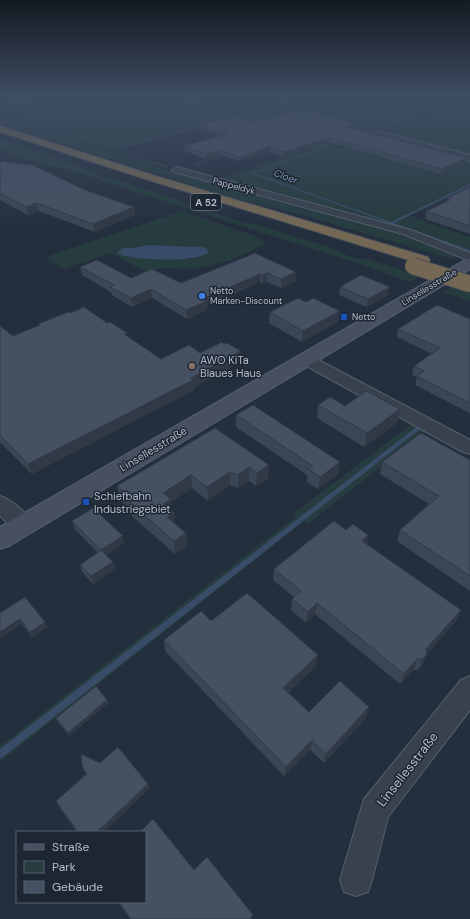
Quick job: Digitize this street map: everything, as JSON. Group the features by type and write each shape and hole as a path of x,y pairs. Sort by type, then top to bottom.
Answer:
{"highway":[{"name":"A 52","path":"18,141 146,183 418,263 470,274"},
{"name":"A 52","path":"37,141 418,263 470,284"}],"street":[{"path":"404,141 470,158"},
{"name":"Pappeldyk","path":"177,170 407,232 470,257"},
{"name":"Linsellesstraße","path":"0,539 470,263"},
{"path":"305,359 470,448"},
{"path":"0,504 24,526"},
{"name":"Linsellesstraße","path":"356,880 375,810 470,689"}],"path":[{"path":"83,141 177,170 231,153"}],"green space":[{"path":"0,141 5,141 92,171 102,177 109,177 245,223 254,224 339,250 352,257 367,259 421,276 410,282 362,265 56,166 45,166 0,150"},
{"path":"53,141 76,141 157,167 384,229 414,238 459,255 452,259 295,213 233,198"},
{"path":"87,141 150,141 116,150"},
{"path":"304,141 352,141 337,146 341,149 363,141 401,141 470,159 470,187 410,216 470,237 470,249 465,252 419,235 217,180 319,146"},
{"path":"408,141 470,141 470,157"},
{"path":"182,211 255,236 265,243 229,261 185,269 161,268 147,273 111,253 63,269 48,259 49,256","holes":["162,245 193,246 207,254 191,259 123,248"]},
{"path":"453,286 470,292 470,301 443,292"},
{"path":"413,423 426,431 308,524 304,521 0,762 0,746 296,516 293,514"}],"water":[{"path":"150,245 202,247 206,248 209,252 203,256 193,258 164,260 135,258 117,253 123,248"}],"building":[{"path":"203,141 320,141 283,152 269,147 240,157 219,150 206,154 184,146"},
{"path":"340,141 401,141 467,158 442,169"},
{"path":"0,161 33,165 85,190 134,207 93,224 37,203 26,207 0,193"},
{"path":"470,187 470,226 426,211 450,200 446,199"},
{"path":"255,253 296,272 281,279 267,273 263,275 260,274 203,299 207,301 186,310 151,289 131,298 110,287 114,285 80,267 97,260 131,278 152,269 181,283"},
{"path":"361,275 390,287 368,299 340,287"},
{"path":"298,298 306,302 313,298 340,311 303,331 270,312"},
{"path":"437,305 470,319 470,403 417,376 424,371 414,366 440,348 398,329"},
{"path":"84,307 107,323 110,322 127,333 124,334 161,359 189,345 200,353 222,342 224,344 227,343 241,351 191,378 193,380 28,464 0,435 0,326 13,336 40,325 38,324"},
{"path":"366,391 400,409 367,433 318,405 330,397 345,406"},
{"path":"253,405 340,462 320,477 308,469 313,466 236,415"},
{"path":"215,428 269,465 257,473 249,467 238,475 230,472 207,487 191,475 163,493 171,499 163,504 174,513 167,517 186,533 174,541 130,503 133,501 117,486"},
{"path":"421,433 470,460 470,576 400,530 439,496 382,462"},
{"path":"93,508 123,536 101,550 72,521"},
{"path":"334,521 346,530 353,524 368,535 362,541 461,610 426,649 427,654 422,659 417,659 404,674 317,603 308,612 292,599 301,591 274,569"},
{"path":"101,550 113,562 91,576 80,565"},
{"path":"247,593 318,655 283,688 309,712 340,681 369,707 326,754 312,740 286,767 164,640 201,611 211,621"},
{"path":"25,597 45,622 30,632 20,619 0,632 0,613"},
{"path":"96,686 107,700 68,733 56,718"},
{"path":"118,747 148,784 98,831 77,831 56,801 87,774 82,766 81,754 100,763"},
{"path":"153,819 194,870 207,857 253,915 250,919 131,919 120,903 146,903 146,831 141,831"}],"waterway":[{"path":"115,149 145,141"},
{"name":"Cloer","path":"315,142 328,147 251,173 391,223"},
{"path":"391,223 470,185"},
{"name":"Cloer","path":"391,223 470,251"},
{"path":"0,754 417,429"}],"place":[{"name":"Netto Marken-Discount","path":"202,296"},
{"name":"Netto","path":"344,317"},
{"name":"AWO KiTa Blaues Haus","path":"192,366"},
{"name":"Schiefbahn Industriegebiet","path":"86,502"}]}
